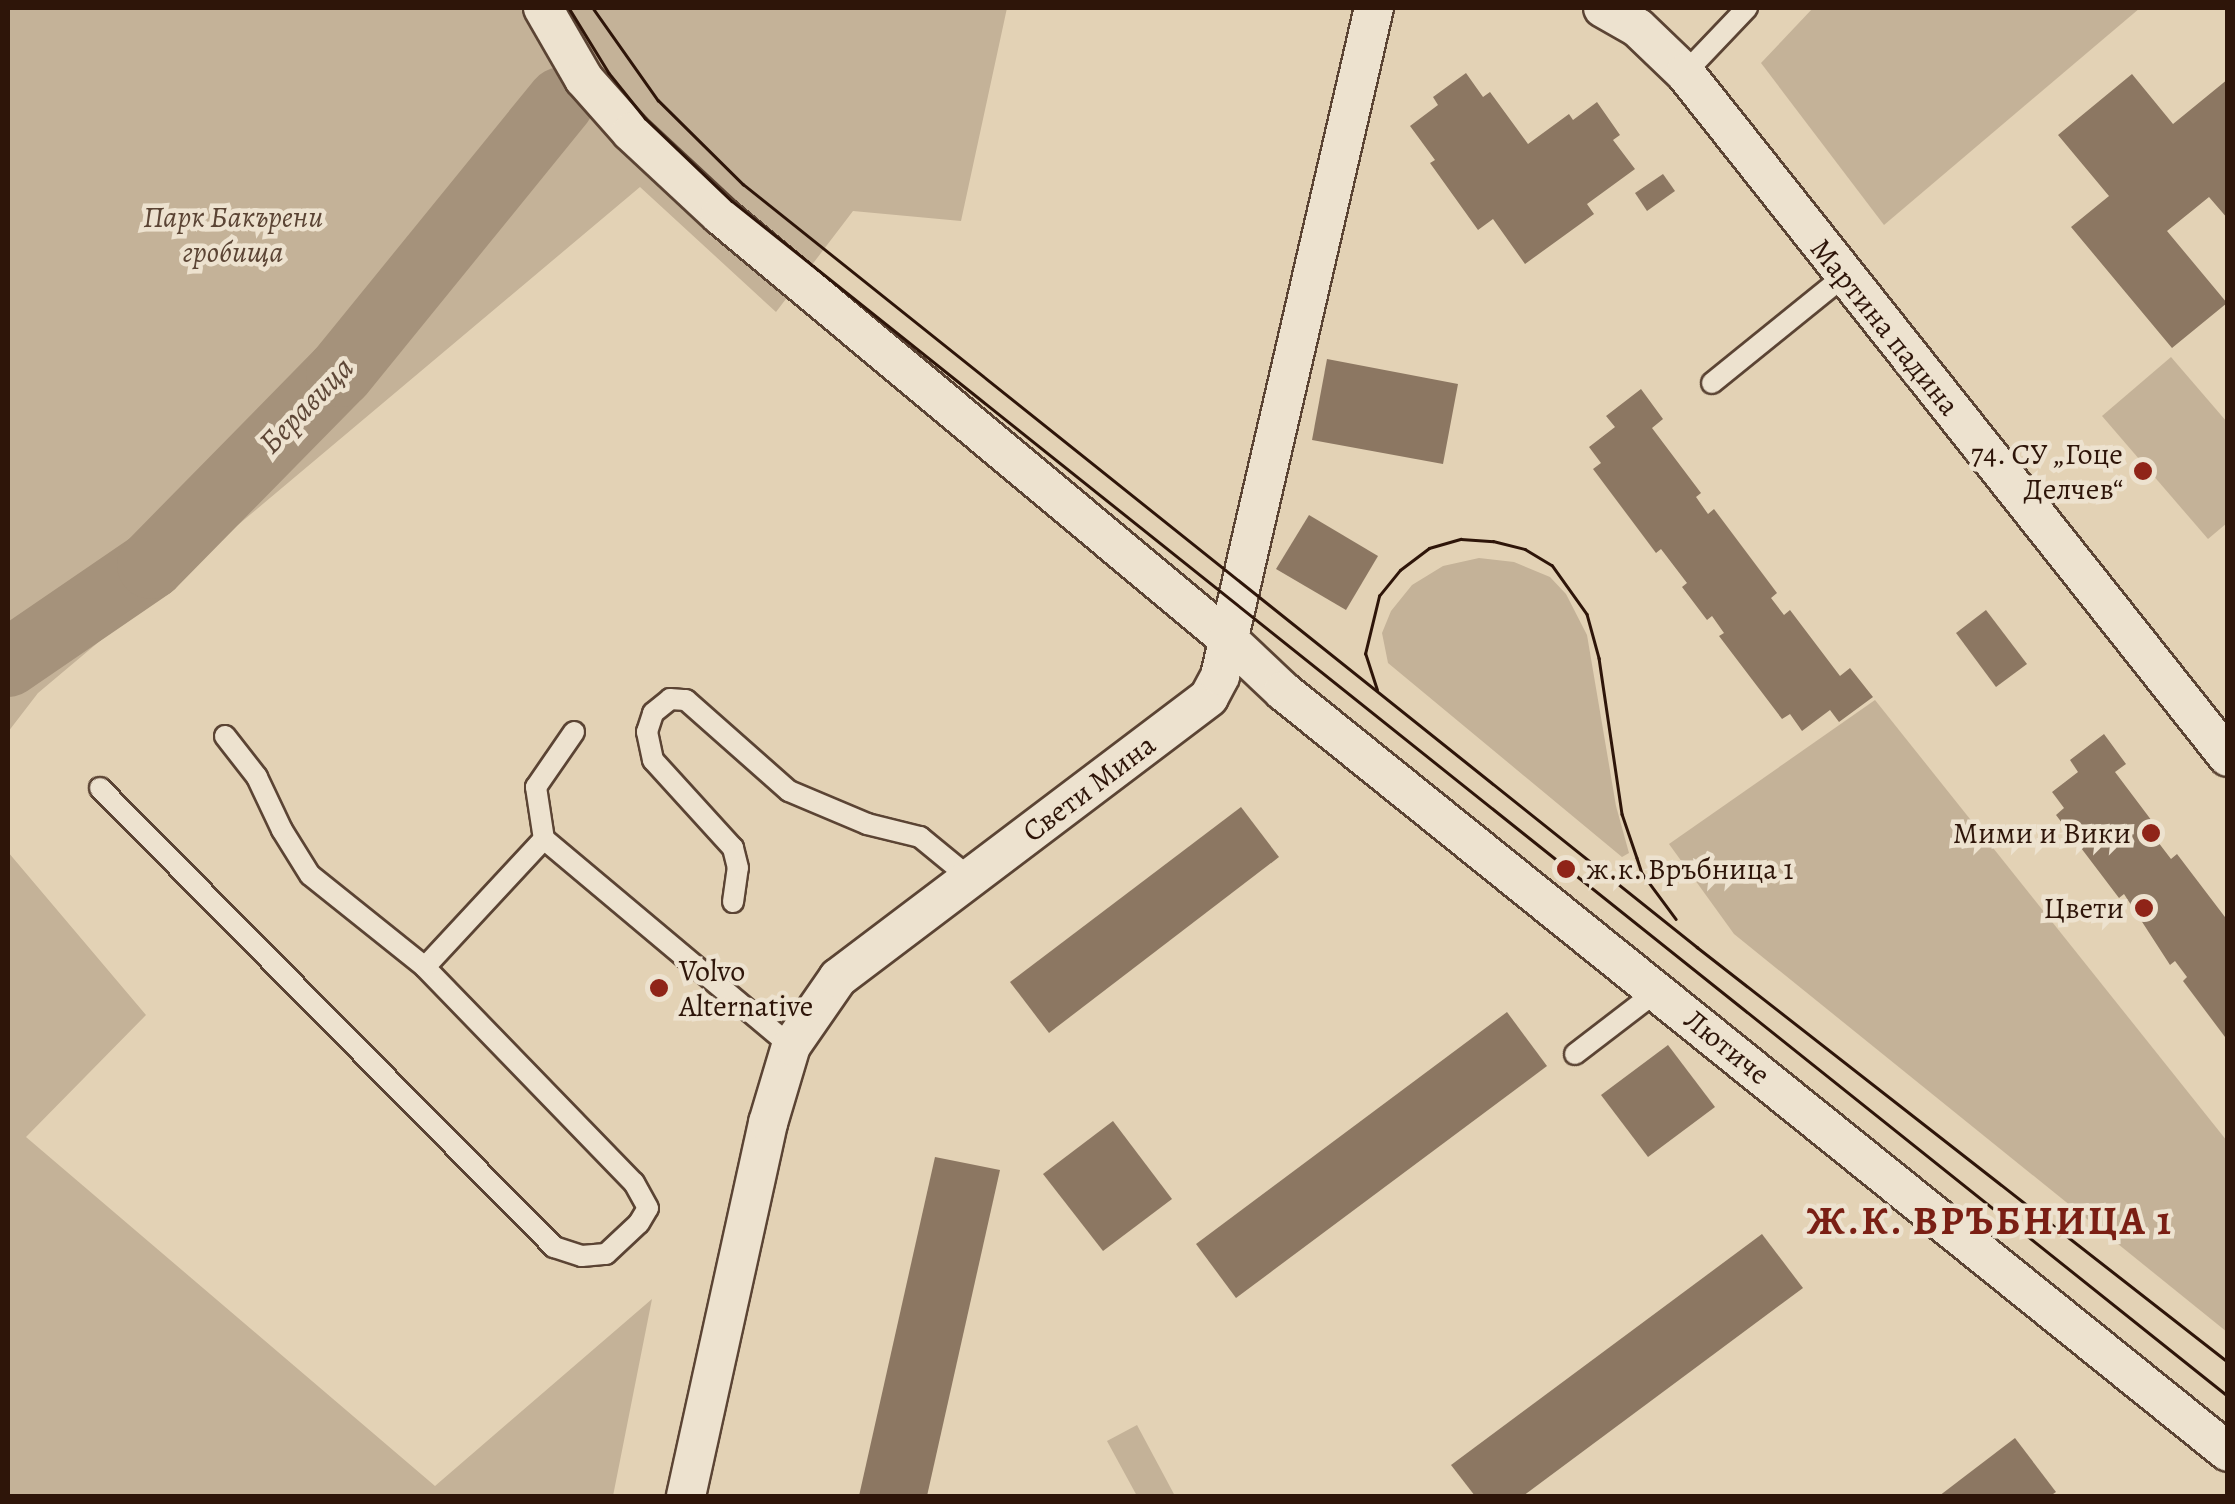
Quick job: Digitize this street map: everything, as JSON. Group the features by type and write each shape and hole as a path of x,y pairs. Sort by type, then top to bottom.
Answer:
{"street":[{"name":"Лютиче","path":"543,8 584,80 631,132 720,215 1228,639 1283,691 2228,1452"},
{"name":"Свети Мина","path":"686,1496 768,1122 791,1046 838,978 1209,696 1220,676 1374,8"},
{"name":"Мартина падина","path":"1604,8 1638,28 1685,73 2228,757"}],"lane":[{"path":"1685,73 1747,8"},
{"path":"1712,383 1844,276"},
{"path":"733,902 738,868 733,848 653,760 647,732 653,713 670,699 686,700 790,791 867,824 920,837 970,878"},
{"path":"574,732 536,787 544,838 791,1046"},
{"path":"100,788 554,1248 582,1256 606,1254 639,1224 648,1208 634,1183 425,967 310,874 282,830 257,777 225,736"},
{"path":"425,967 544,838"},
{"path":"1575,1054 1656,991"}],"green space":[{"name":"Парк Бакърени гробища","path":"8,8 1007,8 961,221 853,211 776,312 640,187 38,693 8,732"},
{"path":"1813,8 2140,8 1884,225 1761,63"},
{"path":"2171,357 2227,422 2227,523 2208,539 2102,416"},
{"path":"1479,558 1514,562 1550,577 1566,594 1587,635 1616,806 1629,853 1622,857 1388,663 1382,633 1391,611 1412,585 1443,566"},
{"path":"1875,700 2227,1141 2227,1332 1734,934 1669,844"},
{"path":"8,852 146,1015 26,1137 435,1486 652,1299 613,1496 8,1496"},
{"path":"1137,1425 1175,1496 1137,1496 1107,1441"}],"building":[{"path":"1466,73 1483,97 1490,92 1528,144 1569,114 1573,120 1597,102 1620,135 1613,140 1635,169 1587,204 1594,214 1525,264 1493,219 1478,230 1430,163 1435,160 1410,126 1438,105 1433,97"},
{"path":"2132,74 2173,124 2228,79 2228,219 2209,197 2167,231 2227,303 2172,348 2071,227 2109,196 2058,135"},
{"path":"1663,174 1675,191 1647,211 1635,193"},
{"path":"1327,359 1458,384 1443,464 1312,440"},
{"path":"1641,389 1663,419 1652,428 1701,493 1696,497 1708,514 1714,509 1777,593 1771,598 1784,615 1790,610 1840,676 1850,668 1873,697 1839,722 1830,710 1802,731 1790,714 1782,719 1719,636 1724,633 1712,616 1707,620 1682,587 1687,583 1661,549 1656,553 1593,469 1601,463 1589,447 1615,427 1606,416"},
{"path":"1309,515 1378,556 1346,610 1276,569"},
{"path":"1986,610 2027,664 1996,687 1956,633"},
{"path":"2104,734 2126,764 2115,772 2164,837 2158,842 2171,859 2177,854 2228,921 2228,1041 2183,981 2187,977 2175,961 2170,965 2124,894 2119,898 2056,815 2064,808 2052,792 2078,772 2070,760"},
{"path":"1241,807 1279,857 1049,1033 1010,982"},
{"path":"1507,1012 1547,1066 1236,1298 1196,1244"},
{"path":"1668,1045 1715,1107 1648,1157 1601,1095"},
{"path":"1113,1121 1172,1199 1103,1251 1043,1174"},
{"path":"935,1157 1000,1170 927,1496 859,1496"},
{"path":"1762,1234 1803,1288 1523,1496 1475,1496 1451,1465"},
{"path":"2015,1438 2056,1492 2050,1496 1939,1496"}],"waterway":[{"name":"Беравица","path":"8,663 151,565 340,373 561,101"}],"tram line":[{"path":"569,8 609,73 645,118 732,201 2228,1396"},
{"path":"593,8 658,100 743,184 1697,947 2228,1362"},
{"path":"1377,690 1365,654 1379,596 1400,570 1429,548 1461,539 1493,541 1525,549 1552,565 1587,614 1599,658 1622,814 1642,873 1676,919"}],"place":[{"name":"74. СУ „Гоце Делчев“","path":"2143,471"},
{"name":"Мими и Вики","path":"2151,833"},
{"name":"ж.к. Връбница 1","path":"1566,869"},
{"name":"Цвети","path":"2144,908"},
{"name":"Volvo Alternative","path":"659,988"}],"district":[{"name":"Ж.К. ВРЪБНИЦА 1","path":"1990,1221"}]}
